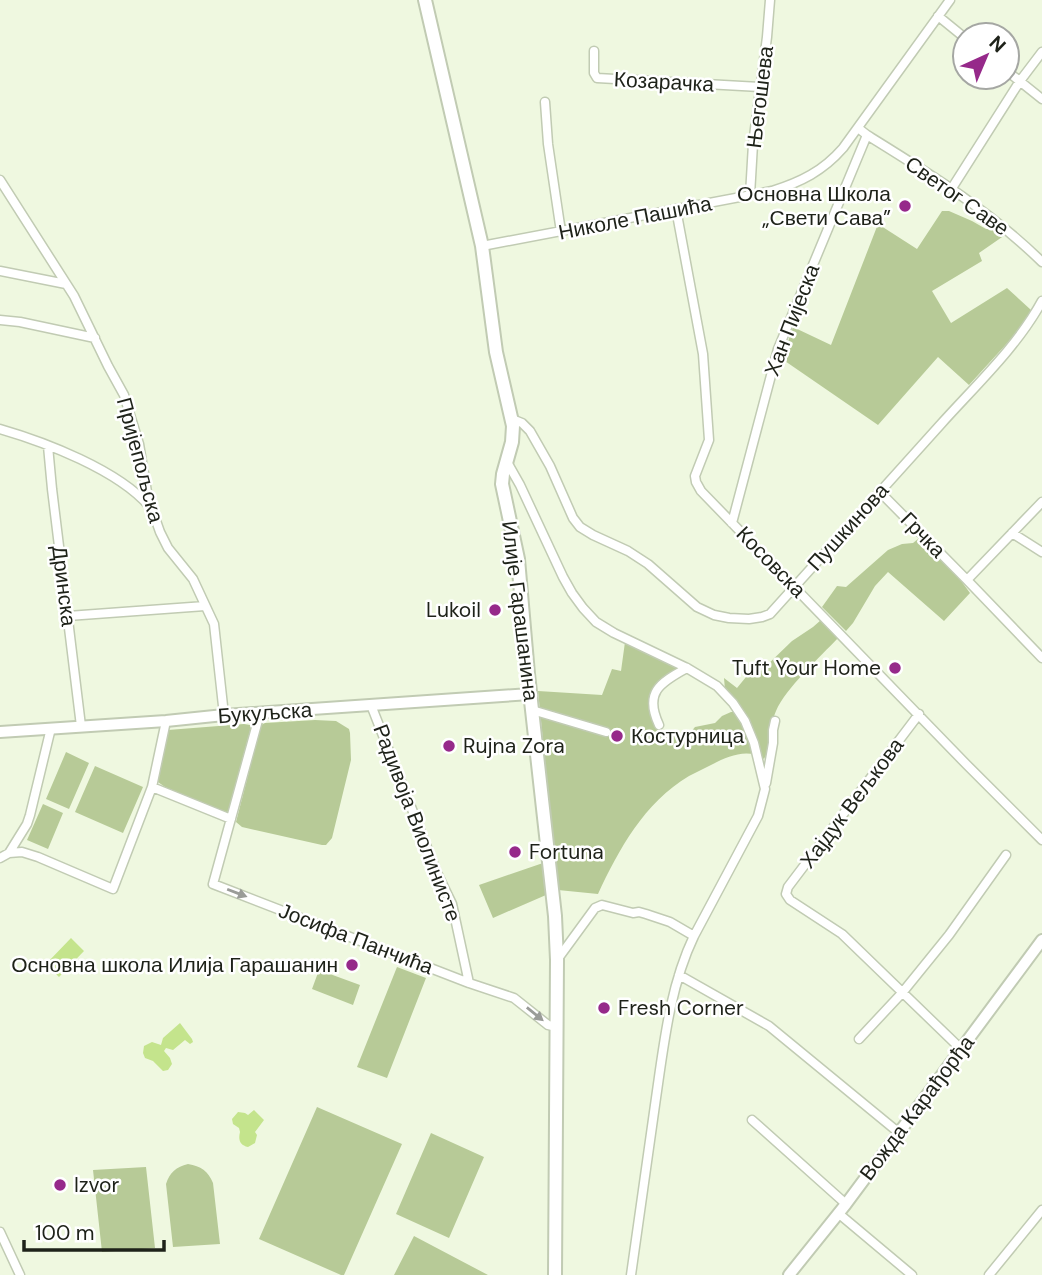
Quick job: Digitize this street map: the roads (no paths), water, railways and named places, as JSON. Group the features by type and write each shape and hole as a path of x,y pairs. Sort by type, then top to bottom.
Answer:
{"main road":[{"name":"Илије Гарашанина","path":"425,0 482,246 496,352 512,419 513,436 502,484 518,559 530,694 552,883 557,960 555,1275"},
{"name":"Букуљска","path":"0,732 530,694"},
{"name":"Вожда Карађорђа","path":"789,1275 842,1209 1042,940"}],"street":[{"name":"Његошева","path":"750,195 752,144 770,0"},
{"name":"Николе Пашића","path":"482,246 772,191 797,183 831,162 950,0"},
{"path":"938,16 951,27"},
{"name":"Козарачка","path":"594,51 594,73 597,78 760,87"},
{"path":"1021,80 1042,52"},
{"path":"1021,82 1042,99"},
{"path":"952,188 1014,91"},
{"path":"545,102 548,144 561,232"},
{"path":"858,128 867,135"},
{"name":"Светог Саве","path":"867,135 952,188 993,218 1042,262"},
{"name":"Хан Пијеска","path":"732,523 778,349 867,135"},
{"name":"Пријепољска","path":"0,180 74,296 124,395 139,444 148,498 164,540 193,579 214,624 224,715"},
{"name":"Косовска","path":"677,209 703,355 709,440 695,476 701,491 1042,840"},
{"path":"0,271 66,284"},
{"name":"Пушкинова","path":"512,419 522,423 530,431 580,527 648,564 697,607 729,618 762,617 770,614 1006,351 1042,301"},
{"path":"0,320 95,338"},
{"path":"0,429 48,446 104,471 131,489 153,511"},
{"name":"Дринска","path":"48,446 81,726"},
{"path":"507,462 563,577 583,608 596,622 614,633 687,668 716,686 733,703 745,721 754,743 765,789"},
{"name":"Грчка","path":"879,491 1042,658"},
{"path":"967,580 1042,502"},
{"path":"1012,533 1042,552"},
{"path":"68,616 205,606"},
{"path":"659,726 652,706 653,696 666,681 687,668"},
{"name":"Радивоја Виолинисте","path":"372,705 437,873 452,904 469,983"},
{"path":"532,710 606,732"},
{"path":"152,787 231,819 260,713"},
{"name":"Хајдук Вељкова","path":"902,993 842,934 790,900 786,894 788,887 919,714"},
{"path":"0,858 9,853 22,852 113,888 152,787 166,721"},
{"path":"631,1275 667,1023 679,975 694,936 758,816 765,789 775,721"},
{"path":"9,853 27,824 51,728"},
{"name":"Јосифа Панчића","path":"231,819 214,884 514,998 548,1025 557,1027"},
{"path":"859,1039 902,993 949,935 1006,855"},
{"path":"557,960 595,908 602,905 633,914 639,912 670,922 694,936"},
{"path":"679,975 769,1026 898,1132"},
{"path":"902,993 961,1049"},
{"path":"752,1120 912,1275"},
{"path":"989,1275 1042,1209"},
{"path":"0,1233 20,1275"}],"place":[{"name":"Основна Школа „Свети Сава”","path":"905,206"},
{"name":"Lukoil","path":"495,610"},
{"name":"Tuft Your Home","path":"895,668"},
{"name":"Костурница","path":"617,736"},
{"name":"Rujna Zora","path":"449,746"},
{"name":"Fortuna","path":"515,852"},
{"name":"Основна школа Илија Гарашанин","path":"352,965"},
{"name":"Fresh Corner","path":"604,1008"},
{"name":"Izvor","path":"60,1185"}]}
